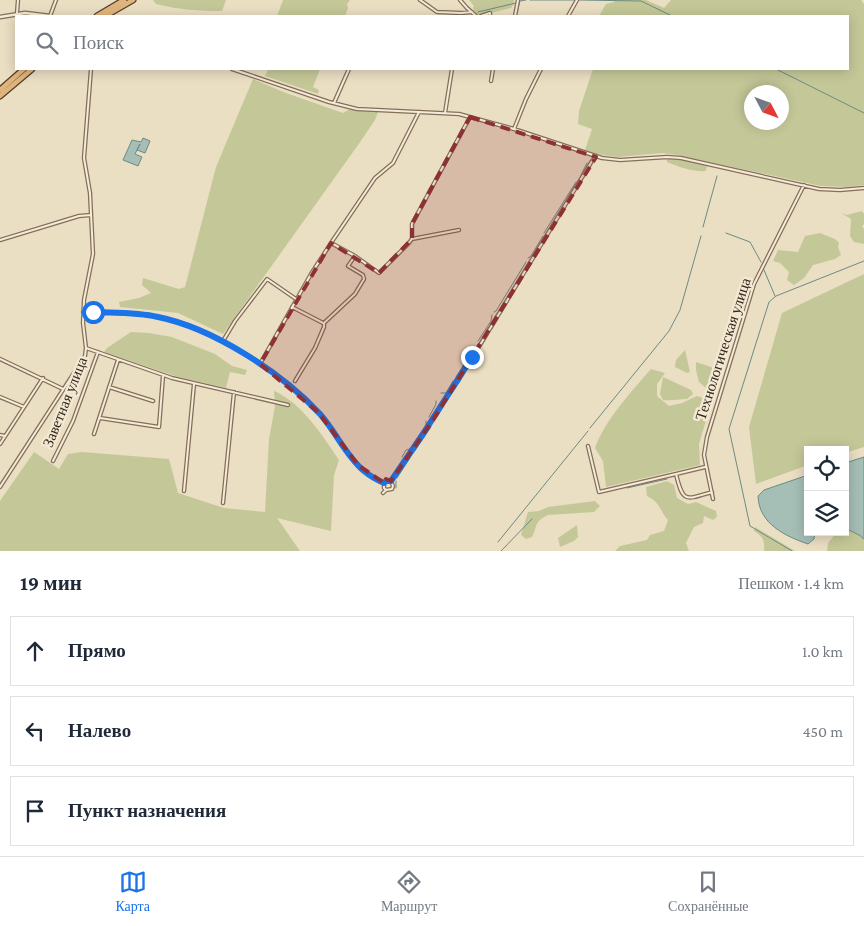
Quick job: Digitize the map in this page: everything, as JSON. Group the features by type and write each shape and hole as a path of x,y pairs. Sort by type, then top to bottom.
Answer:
{"highway":[{"path":"99,15 124,0"},
{"path":"107,15 132,0"},
{"path":"0,90 23,70"},
{"path":"0,96 32,70"}],"street":[{"path":"17,13 18,0"},
{"path":"50,15 56,0"},
{"path":"420,0 437,12 472,12"},
{"path":"460,0 475,15"},
{"path":"515,15 518,0"},
{"path":"569,15 577,0"},
{"path":"0,17 17,13 43,15"},
{"path":"0,487 85,356 84,295 93,254 90,193 84,158 91,70"},
{"path":"235,70 357,109 445,112 470,117 514,129 596,157 615,160 662,157 681,158 833,190 864,188"},
{"path":"334,103 349,70"},
{"path":"445,112 452,70"},
{"path":"491,81 493,70"},
{"path":"514,129 540,70"},
{"path":"260,364 330,243 375,178 393,163 419,112"},
{"path":"412,239 412,224 470,117"},
{"path":"384,483 391,481 460,378 596,157"},
{"name":"Технологическая улица","path":"713,499 704,451 707,437 751,292 804,185"},
{"path":"0,240 79,216 91,215"},
{"path":"330,243 354,256 379,274 412,239 458,230"},
{"path":"295,381 315,348 324,323 355,294 364,279 362,274 348,266 354,256"},
{"path":"222,342 267,278 296,299"},
{"path":"292,306 324,323"},
{"path":"83,312 157,316 182,323 222,342 260,364 318,412 358,465 366,473 384,483"},
{"path":"86,348 194,384 288,405"},
{"name":"Заветная улица","path":"53,461 73,421 98,352"},
{"path":"0,359 43,378 64,390"},
{"path":"94,434 118,360"},
{"path":"100,418 159,427 163,375"},
{"path":"0,444 43,378"},
{"path":"184,491 194,384"},
{"path":"108,387 153,401"},
{"path":"222,503 234,392"},
{"path":"0,397 24,407"},
{"path":"0,435 6,436"},
{"path":"588,446 597,492 706,467"},
{"path":"676,474 681,493 685,497 691,498 712,492"},
{"path":"391,481 392,489 395,493"},
{"path":"384,483 386,490"},
{"path":"383,493 386,490 392,489"}],"highlighted area":[{"path":"470,117 596,157 433,420 391,481 386,479 384,483 358,465 318,412 260,364 331,243 379,273 412,239 412,224"}],"green space":[{"path":"153,0 226,0 222,11 173,8 156,4"},
{"path":"283,0 350,0 347,4 348,8 345,15 277,15"},
{"path":"469,0 514,0 511,8 482,15 477,15 473,8 474,6"},
{"path":"615,0 646,0 664,8 671,0 861,0 864,4 864,185 847,187 821,186 662,153 618,157 588,153 585,150 592,129 578,124 579,111 593,70 849,70 849,15 600,15 606,4"},
{"path":"268,70 320,70 313,87 319,90 318,94 265,76"},
{"path":"253,79 343,113 350,109 378,112 375,120 358,145 223,334 178,313 120,307 119,302 139,298 151,293 142,285 143,278 179,289 185,287 216,167"},
{"path":"667,159 684,160 707,166 706,171 696,171 681,167 667,162"},
{"path":"862,211 864,214 864,224 862,226 864,229 864,244 854,242 850,236 851,219 841,213 847,215"},
{"path":"820,233 835,239 839,243 838,247 841,255 835,259 813,265 804,278 794,285 787,280 789,272 780,263 773,261 778,250 798,252 805,236"},
{"path":"864,274 864,447 849,452 849,446 804,446 804,466 756,484 749,427 782,313"},
{"path":"131,332 172,337 215,354 232,366 247,370 245,375 230,372 226,388 175,376 104,352"},
{"path":"685,350 690,372 687,373 675,367 676,360"},
{"path":"696,362 710,367 717,375 715,391 711,400 706,388 699,382"},
{"path":"651,369 665,373 657,384 657,396 669,406 682,403 697,396 711,404 699,444 700,465 606,487 603,461 595,448 612,417"},
{"path":"663,377 691,390 693,394 687,399 663,400 660,394"},
{"path":"274,391 284,396 302,411 319,431 339,460 334,475 331,531 277,518 300,551 0,551 0,501 34,452 59,469 68,454 82,452 169,459 178,493 224,508 265,512 269,439 275,406"},
{"path":"667,481 674,485 677,498 688,504 696,502 716,511 717,517 713,520 704,516 703,523 694,527 686,543 689,551 615,551 620,546 647,540 650,535 664,531 668,520 657,504 647,496 646,487"},
{"path":"595,501 600,506 594,512 548,515 538,522 532,537 526,539 521,535 528,512 539,511 548,507"},
{"path":"577,525 578,537 574,541 560,547 558,538"},
{"path":"755,527 795,551 764,551 763,539 754,531"},
{"path":"849,530 864,539 864,551 827,551 828,543 834,536 849,536"}],"water":[{"path":"143,138 150,141 145,153 137,150 135,154 142,157 138,166 123,160 132,140 141,142"},
{"path":"864,457 864,539 849,530 849,462"},
{"path":"804,476 804,536 814,536 814,539 808,544 775,528 768,521 759,506 758,496 764,490"}],"waterway":[{"path":"516,15 520,1 526,0"},
{"path":"530,0 574,0"},
{"path":"579,0 641,1 670,15"},
{"path":"478,12 516,3"},
{"path":"778,70 864,113"},
{"path":"581,175 587,163"},
{"path":"703,227 717,176"},
{"path":"544,233 576,182"},
{"path":"726,233 750,242 761,262"},
{"path":"528,258 543,236"},
{"path":"590,428 669,331 680,310 701,236"},
{"path":"792,551 750,526 729,429 769,302 776,296 864,261"},
{"path":"494,312 526,262"},
{"path":"764,270 775,296"},
{"path":"478,341 491,321 492,315"},
{"path":"492,329 498,319"},
{"path":"476,355 488,335"},
{"path":"469,355 474,347"},
{"path":"456,377 468,358"},
{"path":"463,375 472,361"},
{"path":"441,393 446,393 453,381"},
{"path":"453,391 459,382"},
{"path":"437,417 449,397"},
{"path":"429,417 436,401"},
{"path":"402,457 406,450 410,449 426,425 426,421"},
{"path":"414,452 431,427"},
{"path":"498,542 588,431"},
{"path":"397,478 410,458"},
{"path":"627,488 667,479"},
{"path":"396,481 396,488"},
{"path":"501,551 532,519"}],"route":[{"path":"93,312 139,314 170,319 200,330 245,354 275,375 323,417 358,465 366,473 384,483 388,480 391,481 472,357"}]}
